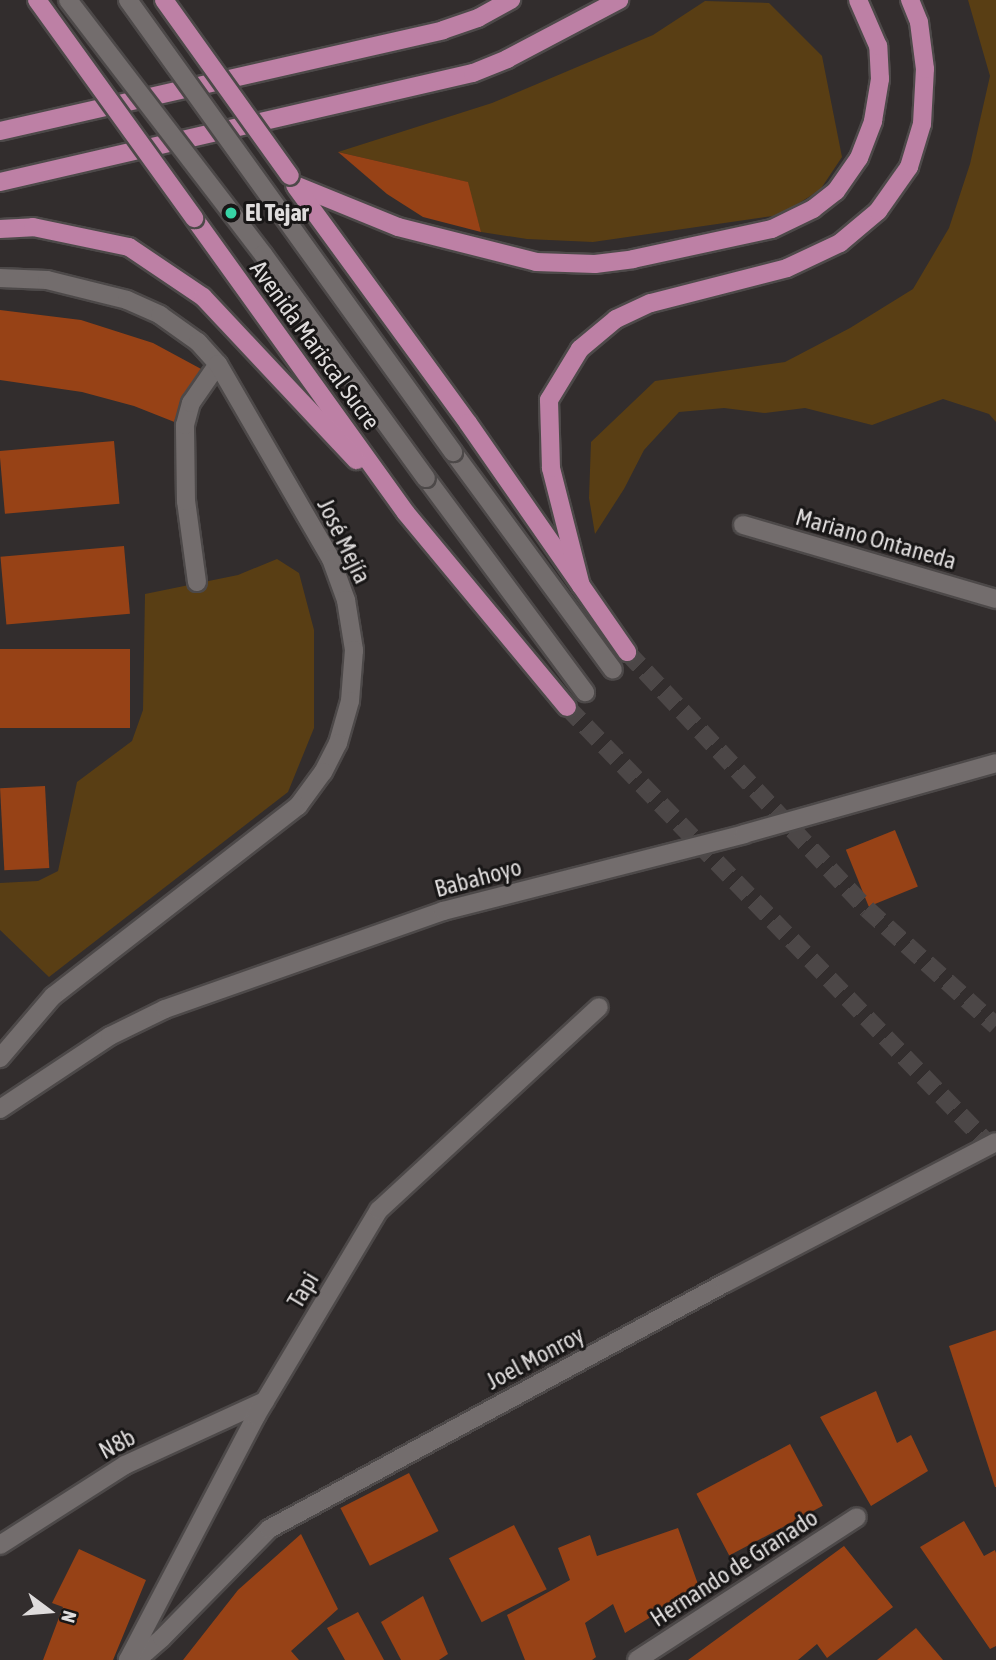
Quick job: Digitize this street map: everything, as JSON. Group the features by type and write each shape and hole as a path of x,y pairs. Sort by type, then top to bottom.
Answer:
{"main road":[{"name":"Avenida Mariscal Sucre","path":"37,0 406,513 567,707"},
{"path":"164,0 468,423 626,652"},
{"path":"0,131 443,30 478,18 511,0"},
{"path":"0,181 474,73 507,59 619,0"},
{"path":"293,181 398,227 536,262 595,264 633,259 772,229 813,209 836,191 859,158 873,121 880,79 878,46 858,0"},
{"path":"580,586 551,468 550,400 580,349 616,319 651,303 787,268 840,243 878,211 909,167 922,124 925,69 919,22 910,0"},
{"path":"0,229 33,227 129,247 203,297 406,513"}],"street":[{"path":"68,0 262,254 585,692"},
{"path":"128,0 613,670"},
{"name":"José Mejía","path":"0,278 47,279 127,300 160,315 198,342 218,364 331,559 346,600 354,650 350,701 344,722 323,772 298,806 53,996 0,1058"},
{"path":"197,582 186,501 185,425 191,403 218,364"},
{"name":"Mariano Ontaneda","path":"743,525 996,599"},
{"name":"Babahoyo","path":"0,1109 110,1036 165,1009 417,920 744,834 996,762"},
{"name":"Tapi","path":"128,1660 265,1401 379,1210 599,1007"},
{"name":"Joel Monroy","path":"128,1660 146,1652 162,1638 269,1530 725,1283 996,1142"},
{"name":"N8b","path":"0,1545 125,1465 265,1401"},
{"name":"Hernando de Granado","path":"637,1660 857,1517"}],"shaded area":[{"path":"968,0 996,0 996,422 989,414 943,399 872,425 805,408 765,413 724,408 679,412 644,450 624,489 595,534 589,498 591,442 655,381 785,362 850,328 913,289 949,228 970,164 990,76"},
{"path":"705,1 769,3 822,56 842,157 820,190 780,215 593,242 527,239 481,232 467,182 338,152 492,103 653,35"},
{"path":"277,559 299,573 314,630 314,728 288,792 49,977 0,930 0,883 38,881 58,871 77,782 132,741 143,710 145,594 238,575"}],"building":[{"path":"338,152 468,182 481,232 423,217 387,194"},
{"path":"0,310 81,320 153,343 203,370 177,423 134,406 82,392 0,380"},
{"path":"114,441 119,504 5,514 0,451"},
{"path":"124,546 130,614 6,625 0,557"},
{"path":"0,649 130,649 130,728 0,728"},
{"path":"45,786 49,868 4,870 0,788"},
{"path":"895,830 918,887 869,906 846,850"},
{"path":"996,1330 996,1487 995,1487 949,1346"},
{"path":"876,1391 897,1443 911,1435 928,1471 871,1506 820,1417"},
{"path":"790,1444 823,1506 729,1556 696,1494"},
{"path":"409,1473 439,1531 370,1566 340,1508"},
{"path":"964,1521 984,1556 995,1550 996,1553 996,1646 990,1649 920,1547"},
{"path":"514,1525 547,1589 482,1622 449,1558"},
{"path":"678,1528 699,1587 625,1633 613,1604 585,1623 596,1657 592,1660 525,1660 507,1615 570,1580 558,1548 590,1535 597,1556"},
{"path":"301,1534 338,1609 291,1651 299,1660 183,1660 238,1590"},
{"path":"844,1546 893,1607 827,1658 817,1644 798,1660 688,1660"},
{"path":"79,1549 146,1580 113,1660 43,1660 63,1607 52,1603"},
{"path":"423,1596 448,1654 439,1660 401,1660 381,1622"},
{"path":"358,1612 384,1660 345,1660 327,1628"},
{"path":"916,1628 943,1660 877,1660"}],"tunnel":[{"path":"627,652 867,909 996,1026"},
{"path":"567,707 996,1152"}],"place":[{"name":"El Tejar","path":"231,213"}]}
